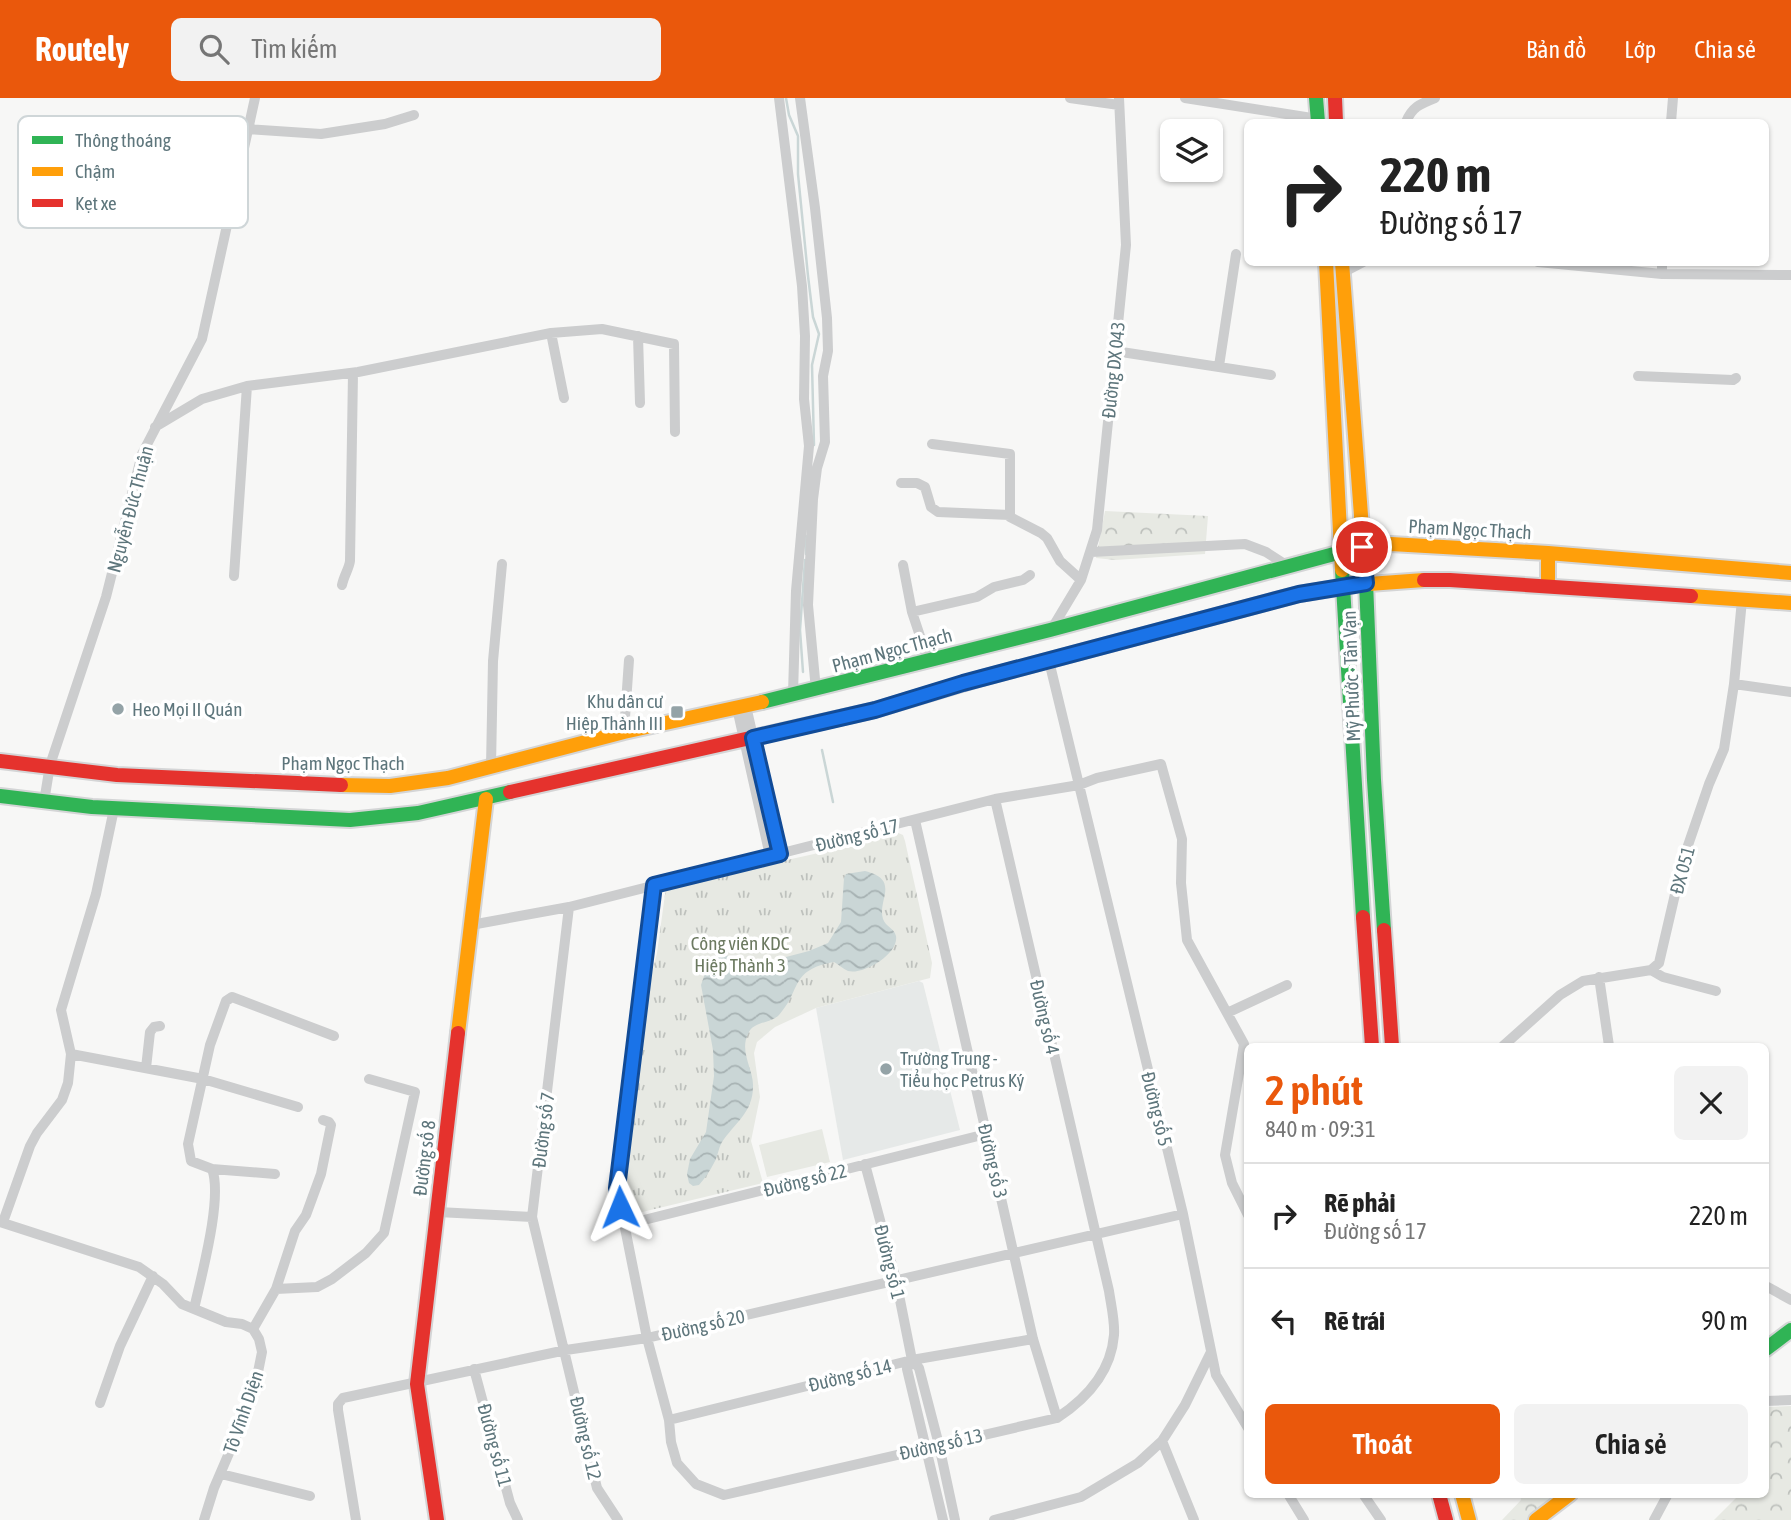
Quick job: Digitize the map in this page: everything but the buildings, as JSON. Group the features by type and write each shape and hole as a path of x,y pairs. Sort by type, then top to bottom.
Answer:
{"main road":[{"path":"1316,98 1318,119"},
{"path":"1335,98 1336,119"},
{"name":"Mỹ Phước - Tân Vạn","path":"1326,266 1342,585 1372,1043"},
{"name":"Mỹ Phước - Tân Vạn","path":"1342,268 1366,583 1374,780 1391,1043"},
{"name":"Phạm Ngọc Thạch","path":"0,761 117,775 323,785 390,786 449,778 624,732 816,690 1050,630 1342,550 1362,547 1391,544 1548,553 1791,573"},
{"path":"1548,553 1548,585"},
{"path":"0,796 114,809 350,820 418,813 875,710 1299,594 1342,585 1395,580 1436,580 1548,585 1791,603"},
{"name":"Đường số 8","path":"437,1520 417,1384 486,799"},
{"path":"1769,1347 1791,1330"},
{"path":"1440,1498 1446,1520"},
{"path":"1463,1498 1469,1520"},
{"path":"1536,1520 1565,1498"}],"street":[{"name":"Nguyễn Đức Thuận","path":"248,129 255,98"},
{"path":"779,98 802,286 806,336 804,399 809,446 796,591 793,694"},
{"path":"800,98 815,208 828,351 823,376 825,442 817,468 813,499 808,605 816,690"},
{"path":"1070,98 1119,102"},
{"path":"1185,98 1306,119"},
{"path":"1407,119 1418,104 1435,98"},
{"path":"1671,119 1673,98"},
{"name":"Đường DX 043","path":"1050,630 1081,580 1097,530 1126,245 1119,102"},
{"path":"248,129 321,134 385,124 414,115"},
{"name":"Nguyễn Đức Thuận","path":"44,802 50,765 106,597 139,464 155,427 202,339 226,228"},
{"path":"1219,366 1236,254"},
{"path":"1621,266 1791,275"},
{"path":"155,427 202,399 247,386 353,373 551,333 602,329 674,344 675,432"},
{"path":"551,333 564,398"},
{"path":"638,336 640,403"},
{"path":"1115,351 1271,376"},
{"path":"342,584 350,561 353,373"},
{"path":"1638,376 1736,378"},
{"path":"234,576 247,386"},
{"path":"932,444 1010,454 1012,519 1041,533 1060,561 1081,580"},
{"path":"901,482 917,483 925,487 931,507 938,512 1010,515"},
{"path":"1091,551 1245,544 1266,552 1286,565"},
{"path":"491,767 493,661 502,564"},
{"path":"903,565 912,612 928,660"},
{"path":"912,612 977,597 994,587 1023,580 1030,575"},
{"name":"ĐX 051","path":"1651,970 1657,967 1661,958 1684,860 1709,784 1724,749 1734,684 1742,600"},
{"path":"624,732 629,660"},
{"name":"Đường số 5","path":"1049,661 1183,1214 1216,1375 1244,1421"},
{"path":"1734,684 1791,692"},
{"path":"742,707 775,855"},
{"name":"Đường số 17","path":"471,925 569,907 995,799 1079,785 1097,778 1161,764 1182,839 1181,883 1187,940 1227,1013"},
{"name":"Đường số 4","path":"995,799 1096,1235"},
{"path":"114,809 96,894 61,1010 71,1054 68,1083 62,1100 30,1146 1,1222 139,1267 153,1276 183,1304 226,1322 253,1329 276,1289 295,1231 306,1216 321,1174 331,1125 323,1120"},
{"name":"Đường số 3","path":"915,820 1033,1339 1056,1418"},
{"name":"Đường số 13","path":"654,885 617,1188 647,1338 669,1420 671,1442 677,1463 696,1484 724,1495 1056,1418 1077,1405 1101,1378 1115,1334 1096,1235"},
{"name":"Đường số 7","path":"566,1350 532,1217 569,907"},
{"path":"1506,1043 1560,995 1583,981 1599,977 1651,970 1663,977 1716,991"},
{"path":"1599,977 1609,1043"},
{"path":"1244,1205 1232,1183 1225,1155 1244,1044 1227,1013 1287,985"},
{"path":"275,1174 212,1169 191,1161 188,1144 210,1045 230,997 334,1036"},
{"path":"146,1068 150,1032 154,1027 160,1026"},
{"path":"71,1054 203,1079 298,1107"},
{"path":"276,1289 317,1287 366,1253 384,1233 415,1092 369,1079"},
{"name":"Đường số 22","path":"624,1225 986,1134"},
{"name":"Đường số 1","path":"865,1164 896,1280 912,1360 919,1368 939,1445 955,1520"},
{"path":"194,1309 213,1212 216,1178 212,1169"},
{"path":"438,1212 532,1217"},
{"name":"Đường số 20","path":"356,1520 338,1404 343,1398 566,1350 647,1338 1183,1214"},
{"path":"100,1403 120,1346 153,1276"},
{"path":"1769,1288 1791,1300"},
{"name":"Tô Vĩnh Diện","path":"204,1520 248,1409 257,1377 262,1352 253,1329"},
{"name":"Đường số 14","path":"669,1420 912,1360 1033,1339"},
{"name":"Đường số 12","path":"566,1350 597,1488 618,1520"},
{"path":"994,1520 1082,1497 1138,1463 1162,1441 1185,1405 1211,1351"},
{"name":"Đường số 1","path":"912,1360 907,1369 943,1520"},
{"name":"Đường số 11","path":"474,1369 510,1503 518,1520"},
{"path":"1769,1401 1791,1400"},
{"path":"1162,1441 1194,1520"},
{"path":"221,1474 310,1496"},
{"path":"1290,1498 1304,1520"},
{"path":"1366,1498 1381,1520"},
{"path":"1654,1520 1666,1498"}],"shaded area":[{"name":"Trường Trung - Tiểu học Petrus Ký","path":"919,981 923,983 960,1130 843,1160 816,1008"}],"green space":[{"path":"1105,511 1208,516 1205,554 1115,560 1096,558"},
{"name":"Công viên KDC Hiệp Thành 3","path":"896,832 903,835 905,841 932,963 930,978 816,1008 775,1027 757,1042 754,1053 760,1097 751,1141 763,1183 634,1214 626,1210 624,1193 648,988 657,953 666,887 814,854"},
{"path":"822,1129 830,1162 767,1177 759,1145"},
{"path":"1791,1406 1791,1520 1714,1520 1736,1498 1769,1498 1769,1407"},
{"path":"1561,1498 1531,1520 1502,1520 1521,1500"}],"water":[{"path":"865,871 876,875 885,885 882,912 884,922 896,936 892,950 879,962 862,970 848,971 834,962 810,970 798,982 779,1015 750,1030 745,1047 753,1081 750,1104 722,1142 707,1174 699,1185 693,1186 689,1183 687,1174 690,1159 706,1132 714,1076 713,1050 701,985 708,965 722,955 752,966 809,951 828,943 841,922 846,874"}],"waterway":[{"path":"786,98 789,115 798,136 798,174 808,276 813,317 819,334 812,365 814,445"},
{"path":"806,536 806,554"},
{"path":"803,672 800,630 805,560"},
{"path":"822,750 833,802"}],"traffic: fast":[{"path":"1316,98 1318,119"},
{"path":"762,702 1050,630 1349,550"},
{"path":"1342,570 1363,917"},
{"path":"1366,582 1374,780 1384,930"},
{"path":"0,796 92,807 350,820 418,813 510,792"},
{"path":"1769,1347 1791,1330"}],"traffic: slow":[{"path":"1326,266 1342,570"},
{"path":"1342,266 1366,582"},
{"path":"1349,550 1391,544 1548,553 1791,573"},
{"path":"1548,553 1548,585"},
{"path":"982,678 1299,594 1355,585 1424,580"},
{"path":"1691,596 1791,603"},
{"path":"341,785 390,786 448,778 624,732 762,702"},
{"path":"458,1033 486,799"},
{"path":"1463,1498 1469,1520"},
{"path":"1536,1520 1565,1498"}],"traffic: jam":[{"path":"1335,98 1336,119"},
{"path":"1424,580 1691,596"},
{"path":"510,792 875,710 982,678"},
{"path":"0,761 117,775 341,785"},
{"path":"1363,917 1372,1043"},
{"path":"1384,930 1392,1043"},
{"path":"437,1520 417,1384 458,1033"},
{"path":"1440,1498 1446,1520"}],"place":[{"name":"Heo Mọi II Quán","path":"118,709"},
{"name":"Khu dân cư Hiệp Thành III","path":"677,712"},
{"name":"Trường Trung - Tiểu học Petrus Ký","path":"886,1069"}],"route":[{"path":"620,1207 617,1188 654,885 780,854 753,738 875,710 963,683 1299,594 1366,583 1362,547"}]}
